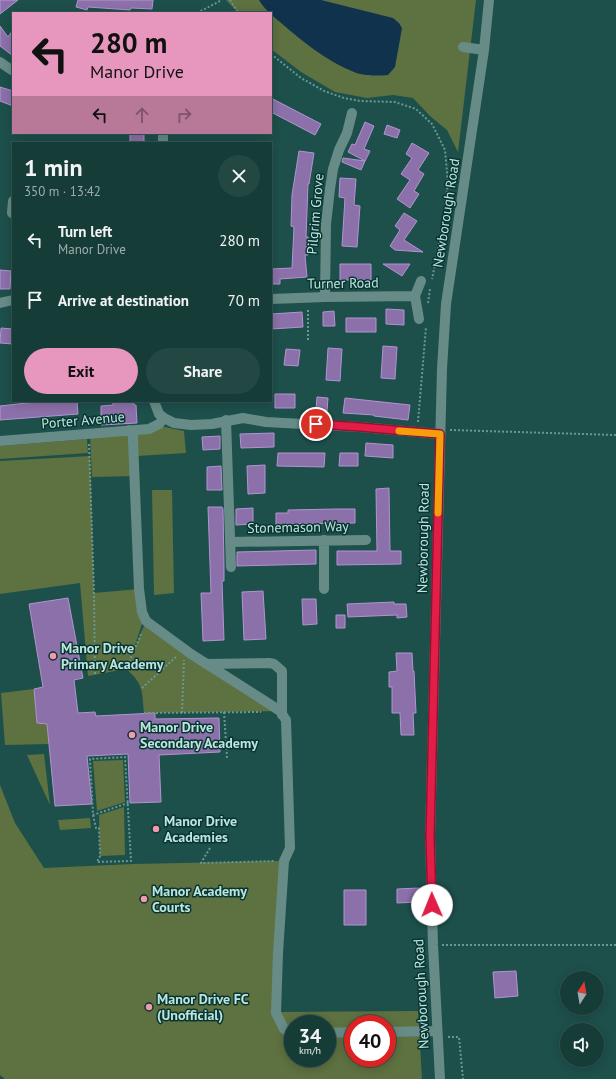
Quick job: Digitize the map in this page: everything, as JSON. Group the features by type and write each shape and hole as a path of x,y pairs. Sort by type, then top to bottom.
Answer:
{"street":[{"name":"Newborough Road","path":"440,1079 433,945 430,837 446,304 484,50 489,0"},
{"path":"464,47 484,50"},
{"path":"0,62 12,70"},
{"name":"Pilgrim Grove","path":"325,297 326,224 330,189 333,169 339,150 347,133 352,113"},
{"path":"421,281 415,296 423,320"},
{"name":"Turner Road","path":"272,299 308,297 415,296"},
{"path":"0,304 12,300"},
{"path":"154,402 159,414 164,418 174,423 191,425 212,424 226,420 243,418 266,422 360,427 417,432 441,432"},
{"name":"Porter Avenue","path":"0,441 89,434 133,433 149,429 159,424 164,418"},
{"name":"Stonemason Way","path":"226,420 231,567"},
{"path":"133,433 139,589 142,612 146,621 206,664 281,713 286,720 290,848 284,861 276,1012 284,1029"},
{"path":"324,540 324,589"},
{"name":"Stonemason Way","path":"230,542 366,540"},
{"path":"206,664 274,664 282,671 281,713"},
{"path":"396,1033 437,1035"}],"path":[{"path":"199,12 222,0"},
{"path":"230,0 237,12"},
{"path":"272,55 301,78 324,91 344,98 360,101 395,102 416,109 432,124 445,150 448,183 442,230 427,305"},
{"path":"308,297 308,340"},
{"path":"417,432 423,320"},
{"path":"441,432 616,436"},
{"path":"89,434 95,675"},
{"path":"126,669 146,621"},
{"path":"142,688 184,649"},
{"path":"182,713 184,649"},
{"path":"224,712 227,758"},
{"path":"144,713 281,713"},
{"path":"125,757 129,803 131,861 97,862 100,856 99,828 96,828 93,815 90,759 125,757"},
{"path":"93,815 129,803"},
{"path":"210,848 201,863 284,861"},
{"path":"433,945 616,944"},
{"path":"437,1035 459,1037 463,1079"}],"green space":[{"path":"226,0 476,0 458,152 447,130 430,116 413,98 393,95 367,98 335,92 301,72 272,50 272,12 238,12"},
{"path":"160,426 184,431 186,453 137,456 137,476 92,477 90,436"},
{"path":"87,439 88,453 0,459 0,446"},
{"path":"90,456 94,593 139,589 144,618 130,660 146,621 280,711 144,713 142,694 139,684 132,674 126,669 88,676 80,583 0,594 0,461"},
{"path":"152,490 172,490 174,593 154,595"},
{"path":"34,689 37,723 47,724 49,744 5,745 1,693"},
{"path":"44,754 50,805 27,755"},
{"path":"123,760 125,802 97,811 93,761"},
{"path":"0,785 15,823 44,868 133,864 284,861 276,1012 418,1011 422,1079 5,1079 0,1075"},
{"path":"124,807 125,855 100,856 99,815"},
{"path":"90,818 91,828 60,830 58,820"}],"water":[{"path":"259,0 321,0 393,18 402,28 395,67 388,75 380,76 354,72 315,50 272,15 272,12 268,12"}],"building":[{"path":"0,0 18,0 0,14"},
{"path":"78,0 153,0 152,9 131,8 130,10 88,7 87,10 76,7"},
{"path":"0,26 8,37 12,31 12,55 0,46"},
{"path":"0,87 12,91 12,106 0,101"},
{"path":"272,99 321,124 315,135 272,113"},
{"path":"365,122 374,126 364,149 370,151 365,161 348,152 352,144 355,145"},
{"path":"387,125 400,130 397,138 384,134"},
{"path":"130,134 144,134 144,142 130,142"},
{"path":"412,143 429,153 418,170 424,174 414,191 419,194 410,208 397,199 410,180 401,174 412,158 406,154"},
{"path":"299,151 314,153 308,184 306,237 308,237 308,255 305,255 307,277 280,279 280,284 272,284 272,269 292,268 294,227 291,226 292,195"},
{"path":"343,158 365,161 361,170 342,162"},
{"path":"340,178 356,179 354,205 360,206 357,247 342,246 345,198 339,197"},
{"path":"404,213 417,221 404,240 423,252 395,250 390,246 400,230 395,226"},
{"path":"340,264 371,264 371,280 340,280"},
{"path":"383,264 410,264 402,276"},
{"path":"0,270 11,271 10,289 0,289"},
{"path":"386,309 404,310 404,325 386,324"},
{"path":"334,311 335,326 323,326 323,312"},
{"path":"302,312 303,327 272,329 272,314"},
{"path":"346,318 376,318 376,332 346,332"},
{"path":"1,328 12,329 12,344 0,343"},
{"path":"383,346 397,347 395,379 381,378"},
{"path":"328,348 342,349 340,381 326,380"},
{"path":"286,349 300,350 298,366 284,365"},
{"path":"275,394 295,394 295,408 275,408"},
{"path":"317,397 328,398 327,411 316,410"},
{"path":"345,398 410,405 408,420 374,415 343,413"},
{"path":"36,402 77,402 78,414 0,420 0,406"},
{"path":"113,402 133,402 134,405 136,405 137,423 101,425 101,406 113,405"},
{"path":"274,433 274,447 241,448 240,434"},
{"path":"220,436 220,449 203,450 202,437"},
{"path":"366,443 393,445 393,458 365,456"},
{"path":"278,453 325,453 324,467 277,466"},
{"path":"340,453 358,453 358,466 339,466"},
{"path":"265,465 265,493 248,494 247,466"},
{"path":"221,466 222,490 207,490 207,467"},
{"path":"389,488 390,551 401,551 401,564 337,565 337,551 377,551 376,489"},
{"path":"208,507 222,507 223,509 224,581 222,581 224,640 203,641 201,593 211,593"},
{"path":"253,508 253,524 236,525 236,509"},
{"path":"355,509 355,523 286,524 286,527 276,527 276,513 288,513 288,510"},
{"path":"316,550 316,564 237,566 237,552"},
{"path":"263,591 266,639 244,640 242,592"},
{"path":"68,598 83,678 74,680 78,713 95,712 96,716 155,713 155,719 219,718 220,752 159,755 161,802 130,803 128,754 87,756 92,804 55,806 47,724 37,723 34,689 43,687 29,604"},
{"path":"302,599 316,599 317,624 303,625"},
{"path":"394,602 394,604 406,604 407,617 397,618 397,615 348,617 347,604"},
{"path":"336,615 345,615 345,628 336,628"},
{"path":"396,653 412,653 416,713 413,713 414,735 401,735 400,713 392,713 392,687 389,687 389,672 397,671"},
{"path":"419,888 419,902 397,903 397,889"},
{"path":"344,890 366,890 366,925 344,925"},
{"path":"516,971 518,996 495,998 493,972"}],"slow traffic":[{"path":"399,431 440,434 438,513"}],"place":[{"name":"Manor Drive Primary Academy","path":"53,656"},
{"name":"Manor Drive Secondary Academy","path":"132,735"},
{"name":"Manor Drive Academies","path":"156,829"},
{"name":"Manor Academy Courts","path":"144,899"},
{"name":"Manor Drive FC (Unofficial)","path":"149,1007"}],"route":[{"path":"316,424 440,434 430,837 432,905"}]}
